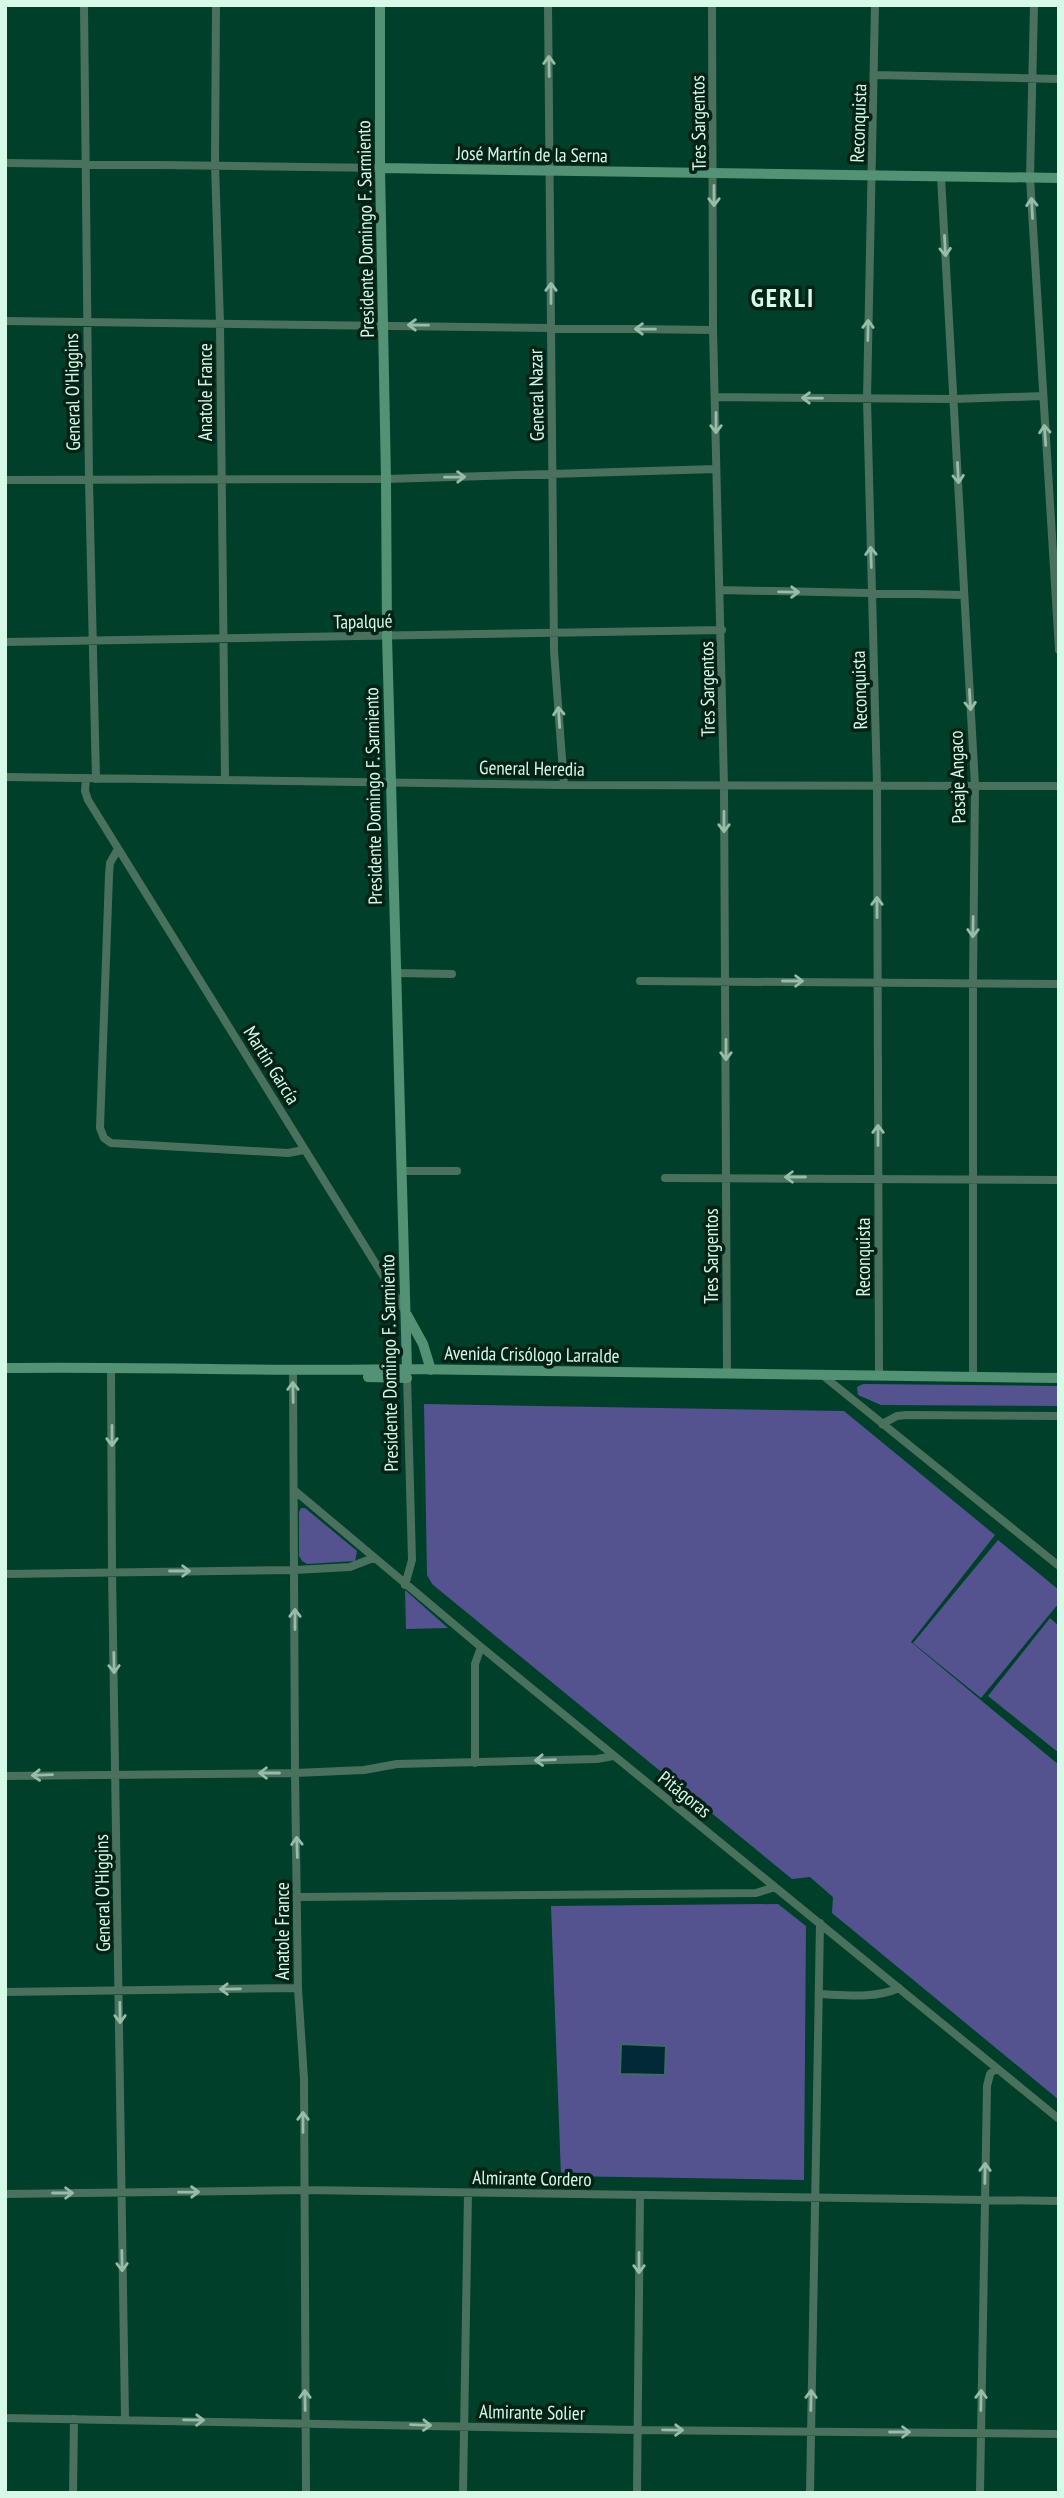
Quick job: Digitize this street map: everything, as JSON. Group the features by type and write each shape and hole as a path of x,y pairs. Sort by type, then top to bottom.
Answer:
{"street":[{"name":"General O'Higgins","path":"84,5 89,481 94,642 91,779"},
{"name":"Anatole France","path":"216,5 215,164 220,324 225,779"},
{"name":"Presidente Domingo F. Sarmiento","path":"380,5 390,783 412,1560 405,1585"},
{"name":"General Nazar","path":"548,5 555,635 564,785"},
{"name":"Tres Sargentos","path":"712,5 713,330 724,786 727,1373"},
{"name":"Reconquista","path":"875,5 867,399 877,785 879,1375"},
{"path":"1034,5 1030,178 1059,650"},
{"path":"875,75 1059,79"},
{"name":"José Martín de la Serna","path":"5,163 1059,178"},
{"name":"Pasaje Angaco","path":"941,177 975,786 973,1376"},
{"path":"5,321 713,330"},
{"path":"716,397 867,399 1043,396"},
{"path":"5,480 386,479 716,470"},
{"path":"720,590 964,595"},
{"name":"Tapalqué","path":"5,642 555,635 722,630"},
{"name":"General Heredia","path":"5,777 564,785 1059,786"},
{"name":"Martín García","path":"91,779 85,791 88,800 406,1312 419,1335 432,1370"},
{"path":"118,849 110,863 109,875 100,1128 104,1138 111,1143 288,1153 304,1150"},
{"path":"396,973 452,974"},
{"path":"640,981 1059,984"},
{"path":"402,1171 457,1171"},
{"path":"665,1178 1059,1180"},
{"name":"General O'Higgins","path":"111,1367 125,2418"},
{"name":"Avenida Crisólogo Larralde","path":"5,1368 111,1367 407,1374 432,1370 1059,1378"},
{"name":"Anatole France","path":"293,1370 298,1988 304,2079 306,2493"},
{"path":"821,1374 1059,1566"},
{"path":"882,1424 897,1416 906,1415 1059,1416"},
{"name":"Pitágoras","path":"294,1490 405,1585 1059,2119"},
{"path":"5,1574 295,1570 350,1567 373,1558"},
{"path":"475,1763 475,1664 481,1647"},
{"path":"5,1776 295,1773 364,1770 397,1764 597,1759 613,1756"},
{"path":"299,1897 756,1893 775,1887"},
{"path":"810,2493 820,1923"},
{"path":"5,1992 298,1988"},
{"path":"819,1994 874,1996 899,1988"},
{"path":"980,2493 987,2086 990,2074 996,2067"},
{"name":"Almirante Cordero","path":"5,2194 303,2190 1059,2201"},
{"path":"463,2493 468,2193"},
{"path":"637,2493 640,2195"},
{"name":"Almirante Solier","path":"5,2418 125,2418 638,2430 1059,2434"},
{"path":"72,2493 74,2419"}],"shaded area":[{"path":"863,1384 1059,1386 1059,1406 881,1405 858,1395 857,1387"},
{"path":"424,1404 844,1411 995,1535 911,1642 1059,1765 1059,2100 832,1913 833,1897 810,1877 792,1879 432,1584 427,1575"},
{"path":"301,1508 305,1508 357,1551 355,1561 307,1564 302,1561 299,1556"},
{"path":"998,1540 1059,1590 1059,1603 981,1698 913,1643"},
{"path":"405,1590 448,1628 406,1629"},
{"path":"1050,1618 1059,1626 1059,1753 988,1696"},
{"path":"778,1904 806,1926 804,2180 561,2176 551,1906"}],"water":[{"path":"621,2044 666,2046 665,2075 620,2074"}],"district":[{"name":"GERLI","path":"783,298"}]}
